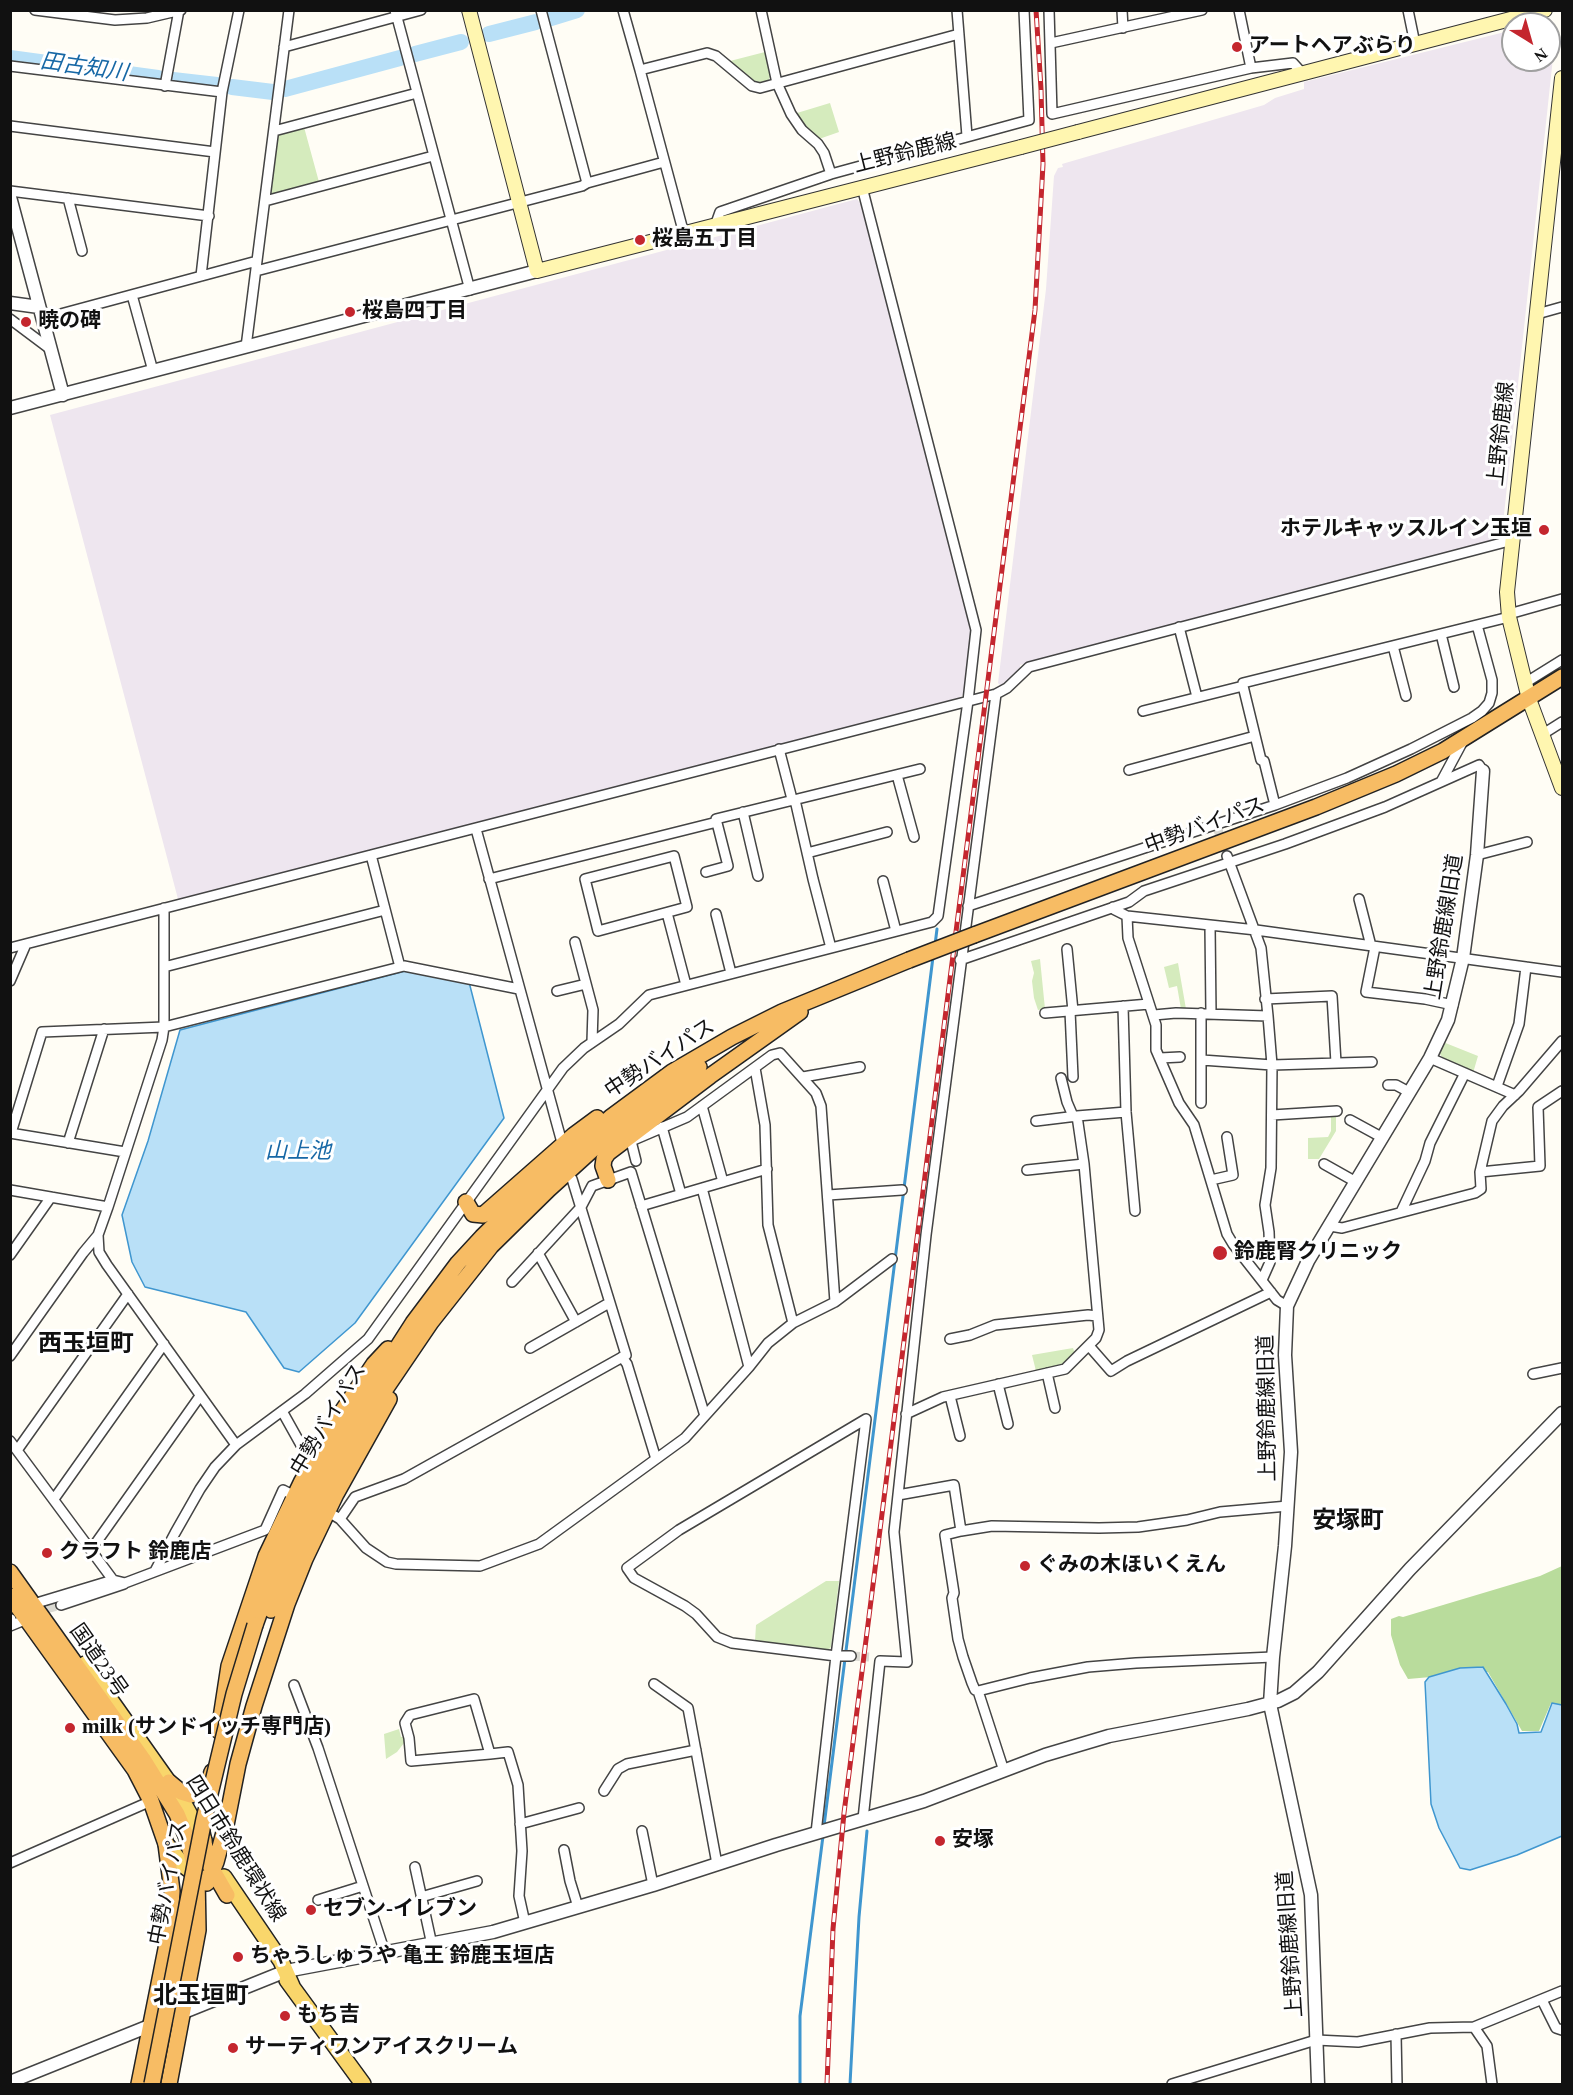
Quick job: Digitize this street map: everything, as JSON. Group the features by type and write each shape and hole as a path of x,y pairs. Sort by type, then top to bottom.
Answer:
{"highway":[{"name":"中勢バイパス","path":"159,2085 219,1780 278,1561 319,1474 341,1435 413,1323 458,1263 532,1188 611,1117 658,1082 732,1037 782,1012 909,960 1356,791 1443,751 1563,677"},
{"name":"中勢バイパス","path":"152,2085 204,1819 234,1694 259,1626 314,1510 359,1428 431,1322 491,1246 613,1131 680,1080 736,1043 849,985"},
{"path":"608,1180 603,1166 608,1153 805,1008"},
{"path":"466,1202 473,1214 483,1215 574,1135 609,1110 658,1082"},
{"path":"227,1895 208,1873 226,1825 254,1706 287,1604 305,1559 336,1494 431,1322"},
{"path":"203,1837 202,1818 216,1756 229,1666 235,1641 266,1556 302,1480 345,1405 374,1364 413,1323"},
{"name":"国道23号","path":"10,1572 163,1790 208,1873 169,2085"},
{"name":"国道23号","path":"10,1596 16,1619 135,1770 151,1801 166,1844 172,1891 170,1924 139,2085"},
{"path":"168,1782 181,1792 191,1795 200,1792 209,1782"}],"main road":[{"path":"469,10 537,271"},
{"name":"上野鈴鹿線","path":"537,271 1545,10"},
{"name":"上野鈴鹿線","path":"1563,78 1507,592 1509,615 1529,699 1563,788"},
{"name":"四日市鈴鹿環状線","path":"10,1562 168,1782 203,1837 208,1873"},
{"name":"四日市鈴鹿環状線","path":"166,1844 177,1859 208,1873 236,1896 287,1977"},
{"name":"四日市鈴鹿環状線","path":"227,1895 363,2085"}],"street":[{"path":"35,10 116,20 147,18 179,11 165,86"},
{"path":"201,276 222,92 239,10"},
{"path":"246,347 289,10"},
{"path":"284,47 396,14 421,10"},
{"path":"623,10 684,234"},
{"path":"761,10 777,83 791,114 802,130 818,144 824,153 831,174"},
{"path":"957,10 967,136"},
{"path":"715,226 720,212 831,174 1029,120 1024,10"},
{"path":"1049,10 1052,114 1251,68 1293,63 1302,73"},
{"path":"1122,10 1123,28"},
{"path":"1051,43 1123,28 1178,13 1202,10"},
{"path":"1239,10 1251,68"},
{"path":"1408,10 1415,44"},
{"path":"544,11 587,183"},
{"path":"396,14 470,290"},
{"path":"640,70 707,53 716,56 752,86 760,88 959,34"},
{"path":"10,66 222,92"},
{"path":"273,131 417,93"},
{"path":"10,126 216,152"},
{"path":"265,201 433,156"},
{"path":"10,303 41,313 132,295 201,276 256,266 456,219 664,162"},
{"path":"155,1571 200,1489 215,1467 236,1445 305,1394 368,1339 563,1068 592,1042 619,1024 649,995 932,922 938,916 976,630 862,187"},
{"path":"10,191 209,216"},
{"path":"10,197 63,395"},
{"path":"68,198 82,250"},
{"path":"10,408 537,271"},
{"path":"132,295 153,372"},
{"path":"1537,314 1563,307"},
{"path":"10,319 50,349"},
{"path":"10,948 996,694 1007,688 1029,667 1513,540"},
{"path":"1143,711 1243,686 1243,683 1477,625 1563,599"},
{"path":"968,906 1217,827 1347,778 1411,749 1482,711 1489,703 1492,680 1477,625"},
{"path":"1179,627 1197,697"},
{"path":"1441,634 1454,687"},
{"path":"1393,646 1406,696"},
{"path":"1525,683 1563,660"},
{"path":"1243,686 1275,805"},
{"path":"869,1657 880,1661 908,1662 894,1532 960,960 996,694"},
{"path":"1543,734 1563,722"},
{"path":"1129,770 1255,736"},
{"path":"1441,782 1464,739"},
{"path":"779,749 831,948"},
{"path":"960,960 1129,902 1144,891 1228,859 1385,807 1479,765 1483,771"},
{"path":"706,872 728,866 716,819 920,769"},
{"name":"上野鈴鹿線旧道","path":"1318,2085 1311,1895 1270,1704 1291,1452 1285,1355 1287,1306 1308,1261 1430,1058 1454,1005 1477,855 1483,771"},
{"path":"897,775 914,837"},
{"path":"743,812 758,876"},
{"path":"489,879 717,822"},
{"path":"476,828 561,1139"},
{"path":"807,853 886,832"},
{"path":"1477,855 1527,842"},
{"path":"371,855 400,967"},
{"path":"674,856 687,907 667,913 598,931 585,879 674,856"},
{"path":"1228,859 1261,948 1272,1065 1271,1168 1265,1205 1270,1262 1262,1280"},
{"path":"883,881 896,931"},
{"path":"1359,899 1373,946 1366,992 1454,1005"},
{"path":"1113,907 1127,916 1256,930 1563,972"},
{"path":"10,1356 98,1235 108,1207 162,1040 164,1027 164,908"},
{"path":"164,968 385,910"},
{"path":"667,913 686,985"},
{"path":"716,914 732,972"},
{"path":"1127,916 1128,938 1154,1015 1156,1050 1179,1103 1194,1125 1227,1234 1277,1300 1287,1306"},
{"path":"1201,1103 1210,926"},
{"path":"575,942 593,1010 592,1042"},
{"path":"10,981 26,944"},
{"path":"1067,949 1073,1077"},
{"path":"125,1152 11,1133 42,1032 164,1027 404,966 519,989"},
{"path":"1497,1086 1519,1024 1526,967"},
{"path":"557,991 586,984"},
{"path":"1265,999 1332,996 1336,1063"},
{"path":"1045,1013 1149,1004"},
{"path":"1123,1006 1126,1112 1136,1210"},
{"path":"1154,1015 1206,1013 1268,1016"},
{"path":"68,1143 104,1029"},
{"path":"1330,1226 1342,1228 1481,1189 1480,1172 1492,1121 1563,1041"},
{"path":"636,1161 631,1141 687,1117 772,1055 780,1053 816,1093 821,1106 834,1302"},
{"path":"1160,1058 1180,1057"},
{"path":"1430,1058 1515,1095"},
{"path":"1202,1060 1272,1065 1372,1062"},
{"path":"803,1077 860,1066"},
{"path":"755,1068 765,1125 768,1226 793,1323"},
{"path":"1401,1212 1425,1161 1430,1143 1466,1073"},
{"path":"906,1414 943,1397 1065,1369 1090,1347 1096,1338 1099,1330 1084,1164 1075,1116 1067,1102 1061,1077"},
{"path":"1388,1085 1396,1085 1410,1092"},
{"path":"1480,1172 1540,1166 1538,1107 1563,1091"},
{"path":"702,1106 723,1182"},
{"path":"1036,1120 1126,1112"},
{"path":"1272,1115 1337,1112"},
{"path":"1350,1119 1383,1138"},
{"path":"662,1127 681,1194"},
{"path":"1211,1180 1233,1174 1227,1137"},
{"path":"1027,1170 1084,1164"},
{"path":"1324,1164 1356,1182"},
{"path":"641,1206 767,1170"},
{"path":"512,1282 581,1207 592,1186 631,1172 705,1416"},
{"path":"340,1518 355,1497 404,1479 626,1355 572,1179"},
{"path":"702,1188 749,1367"},
{"path":"10,1190 108,1207"},
{"path":"828,1195 902,1190"},
{"path":"10,1255 51,1197"},
{"path":"98,1235 99,1252 236,1445"},
{"path":"538,1253 576,1322"},
{"path":"330,1514 340,1518 359,1542 387,1562 425,1566 480,1566 539,1544 686,1438 768,1343 793,1323 834,1302 892,1259"},
{"path":"1090,1347 1111,1371 1127,1361 1271,1292"},
{"path":"18,1449 128,1294"},
{"path":"530,1348 609,1303"},
{"path":"950,1339 970,1335 995,1325 1097,1316"},
{"path":"54,1499 164,1344"},
{"path":"622,1358 627,1364 656,1459"},
{"path":"1533,1374 1563,1368"},
{"path":"1047,1373 1055,1408"},
{"path":"999,1384 1008,1424"},
{"path":"91,1550 200,1396"},
{"path":"950,1396 960,1436"},
{"path":"282,1411 301,1445"},
{"path":"10,2082 183,2012 287,1977 525,1923 924,1802 1045,1755 1109,1736 1270,1704 1294,1693 1318,1672 1410,1569 1563,1413"},
{"path":"821,1832 844,1656 866,1419 679,1530 627,1568 634,1578 685,1606 717,1637 732,1643 844,1656"},
{"path":"10,1441 113,1580"},
{"path":"898,1495 954,1485 961,1530"},
{"path":"61,1605 265,1530 283,1490 289,1493"},
{"path":"1004,1771 978,1691 975,1690 963,1657 952,1598 954,1593 945,1535 961,1530 992,1526 1138,1527 1187,1520 1220,1512 1288,1506"},
{"path":"40,1602 113,1580 125,1583"},
{"path":"10,1626 16,1619"},
{"path":"978,1691 1088,1667 1136,1662 1273,1657"},
{"path":"863,1819 880,1661"},
{"path":"654,1684 688,1708 717,1864"},
{"path":"294,1685 318,1748 385,1953"},
{"path":"490,1754 474,1699 410,1715 405,1723 411,1761 490,1754 508,1752 518,1785 522,1851 519,1896 525,1923"},
{"path":"604,1791 618,1769 627,1764 696,1750"},
{"path":"10,1863 79,1835 151,1801"},
{"path":"520,1824 579,1808"},
{"path":"642,1831 653,1885"},
{"path":"564,1850 578,1907"},
{"path":"415,1867 432,1945"},
{"path":"422,1896 477,1881"},
{"path":"318,1900 363,1886"},
{"path":"1172,2085 1316,2040 1358,2042 1430,2028 1474,2027 1563,1991"},
{"path":"1542,2000 1556,2028 1563,2030"},
{"path":"1474,2027 1487,2046 1492,2085"},
{"path":"1396,2034 1397,2085"}],"shaded area":[{"path":"1501,33 1501,72 1551,72 1502,533 1494,541 1020,665 1020,670 1004,686 1000,685 998,683 1046,289 1054,176 1058,168 1063,167 1062,164 1264,105 1275,98 1304,89 1304,82"},
{"path":"857,199 864,208 972,633 964,693 961,697 178,899 50,415"}],"green space":[{"path":"765,52 771,75 768,81 759,83 751,81 730,61"},
{"path":"830,103 839,132 819,139 805,126 797,113"},
{"path":"304,127 319,182 271,195 278,135"},
{"path":"1040,959 1045,1009 1038,1010 1034,998 1032,981 1034,973 1031,961"},
{"path":"1178,963 1186,1009 1181,1009 1177,986 1169,988 1164,967"},
{"path":"1443,1042 1478,1056 1473,1073 1444,1060 1438,1051"},
{"path":"1331,1116 1336,1116 1336,1131 1319,1159 1308,1159 1308,1138 1328,1137 1331,1131"},
{"path":"1073,1348 1074,1351 1080,1349 1062,1364 1036,1371 1032,1355"},
{"path":"1562,1566 1562,1705 1551,1703 1539,1731 1522,1731 1488,1672 1408,1679 1400,1665 1391,1635 1391,1619 1540,1576"},
{"path":"826,1581 839,1581 831,1647 828,1650 755,1641 756,1625"},
{"path":"399,1729 401,1737 404,1737 404,1743 397,1752 386,1759 384,1734"}],"water":[{"name":"山上池","path":"405,971 469,982 504,1118 355,1323 299,1372 284,1368 246,1312 145,1287 132,1262 122,1215 148,1141 180,1030"},
{"path":"1483,1667 1517,1724 1519,1733 1541,1732 1552,1703 1562,1705 1562,1836 1517,1855 1470,1870 1460,1868 1439,1828 1431,1804 1425,1682 1429,1677 1460,1668"}],"waterway":[{"name":"田古知川","path":"551,18 577,10"},
{"name":"田古知川","path":"489,34 536,22"},
{"name":"田古知川","path":"415,54 461,42"},
{"name":"田古知川","path":"10,58 158,78"},
{"name":"田古知川","path":"285,89 400,58"},
{"name":"田古知川","path":"173,80 217,85"},
{"name":"田古知川","path":"232,87 273,92"},
{"path":"935,945 937,929"},
{"path":"824,1826 933,957"},
{"path":"850,2084 859,1917 867,1831"},
{"path":"800,2084 800,2016 823,1836"}],"tunnel":[{"path":"1218,830 1227,856"},
{"path":"34,1612 61,1605"},
{"path":"851,1656 869,1657"}],"railway":[{"path":"827,2084 833,1929 844,1813 1035,310 1043,164 1036,10"}],"place":[{"name":"アートヘアぶらり","path":"1237,47"},
{"name":"桜島五丁目","path":"640,240"},
{"name":"桜島四丁目","path":"350,312"},
{"name":"暁の碑","path":"26,322"},
{"name":"ホテルキャッスルイン玉垣","path":"1544,530"},
{"name":"鈴鹿腎クリニック","path":"1220,1253"},
{"name":"クラフト 鈴鹿店","path":"47,1553"},
{"name":"ぐみの木ほいくえん","path":"1025,1566"},
{"name":"milk (サンドイッチ専門店)","path":"70,1728"},
{"name":"安塚","path":"940,1841"},
{"name":"セブン-イレブン","path":"311,1910"},
{"name":"ちゃうしゅうや 亀王 鈴鹿玉垣店","path":"238,1957"},
{"name":"もち吉","path":"285,2016"},
{"name":"サーティワンアイスクリーム","path":"233,2048"}],"district":[{"name":"西玉垣町","path":"86,1345"},
{"name":"安塚町","path":"1348,1522"},
{"name":"北玉垣町","path":"201,1997"}]}
